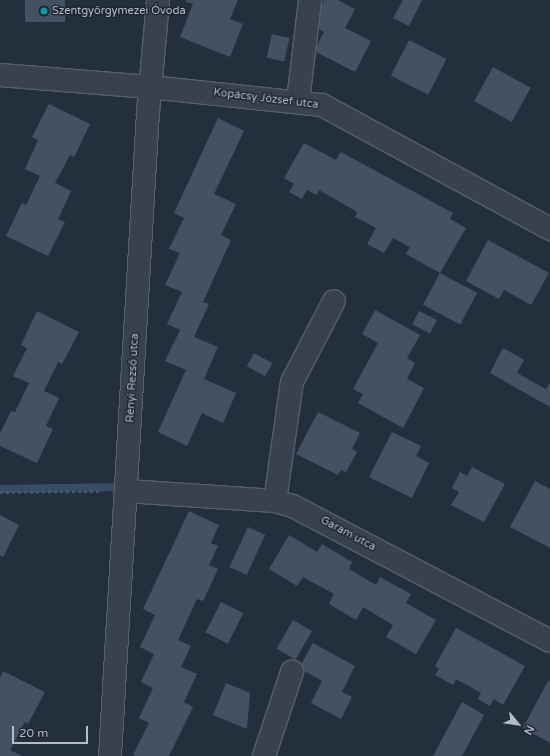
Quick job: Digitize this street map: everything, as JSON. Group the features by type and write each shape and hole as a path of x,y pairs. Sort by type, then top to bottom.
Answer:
{"street":[{"name":"Rényi Rezső utca","path":"110,756 150,87 158,0"},
{"path":"298,101 310,0"},
{"name":"Kopácsy József utca","path":"0,75 150,87 298,101 322,105 550,229"},
{"path":"276,501 292,382 334,301"},
{"name":"Garam utca","path":"127,491 276,501 293,506 550,641"},
{"path":"264,756 292,672"}],"path":[{"path":"0,492 127,491"}],"building":[{"name":"Szentgyörgymezei Óvoda","path":"25,0 65,0 65,22 25,22"},
{"path":"186,0 238,0 230,19 243,24 230,57 180,37 193,4 186,2"},
{"path":"324,0 338,0 355,9 345,28 371,41 355,72 314,51 324,32 311,25"},
{"path":"403,0 422,0 409,26 393,18"},
{"path":"272,34 290,38 284,61 267,57"},
{"path":"409,40 446,59 428,95 391,76"},
{"path":"493,67 531,88 512,122 474,101"},
{"path":"49,104 90,124 74,157 70,155 55,183 71,191 58,219 65,222 48,256 6,236 22,203 26,205 40,176 25,169 38,140 32,137"},
{"path":"218,118 244,131 214,194 236,204 221,235 231,240 203,302 209,304 194,337 218,347 204,379 236,393 223,423 202,413 187,446 158,432 186,370 165,361 180,330 167,324 182,292 165,285 180,253 169,249 184,218 174,213"},
{"path":"304,143 336,160 341,152 453,213 450,219 466,228 440,273 406,254 410,247 393,238 384,253 367,244 376,228 355,217 357,212 319,190 317,195 307,190 302,199 289,192 294,184 284,178"},
{"path":"488,240 549,273 531,305 504,290 499,299 466,281"},
{"path":"440,273 477,293 460,325 423,305"},
{"path":"375,310 420,335 407,358 415,363 407,379 424,388 403,428 358,403 363,394 353,389 378,343 362,334"},
{"path":"37,311 79,332 62,364 58,362 44,391 59,398 46,426 53,429 37,463 0,446 0,433 11,411 15,412 29,383 13,376 27,348 21,345"},
{"path":"419,311 437,320 430,333 412,324"},
{"path":"503,348 524,360 517,373 546,389 550,383 550,407 490,373"},
{"path":"254,353 272,363 265,376 247,366"},
{"path":"318,412 360,433 352,449 357,452 346,472 341,470 338,475 296,454"},
{"path":"392,432 421,446 416,456 429,463 412,498 369,477"},
{"path":"472,467 505,484 484,522 451,505 459,492 452,488 460,472 467,476"},
{"path":"535,481 550,489 550,548 510,527"},
{"path":"189,511 219,525 211,543 218,546 209,565 218,569 203,601 197,599 178,640 191,646 181,667 197,674 184,702 193,707 169,756 136,756 133,755 149,723 139,718 153,688 141,682 154,654 140,647 155,615 143,609"},
{"path":"0,515 19,525 3,557 0,555"},
{"path":"248,527 265,535 247,575 229,567"},
{"path":"289,535 317,552 322,544 352,562 349,569 376,585 380,577 411,594 406,603 436,620 416,654 386,637 393,625 363,607 356,620 329,604 334,594 303,577 297,586 269,569"},
{"path":"221,602 243,613 228,644 206,632"},
{"path":"293,620 312,631 296,660 276,649"},
{"path":"456,628 525,666 503,705 494,699 490,706 478,699 481,693 456,679 453,685 435,675 439,669 435,666"},
{"path":"313,643 355,666 342,692 352,697 341,719 311,703 322,681 299,668"},
{"path":"3,671 45,692 28,724 25,722 10,750 22,756 0,756 0,678"},
{"path":"548,681 550,682 550,743 523,728"},
{"path":"226,683 250,693 247,729 213,715"},
{"path":"462,702 484,715 462,756 433,756"}],"waterway":[{"path":"0,489 125,487"}],"place":[{"name":"Szentgyörgymezei Óvoda","path":"44,11"}]}
